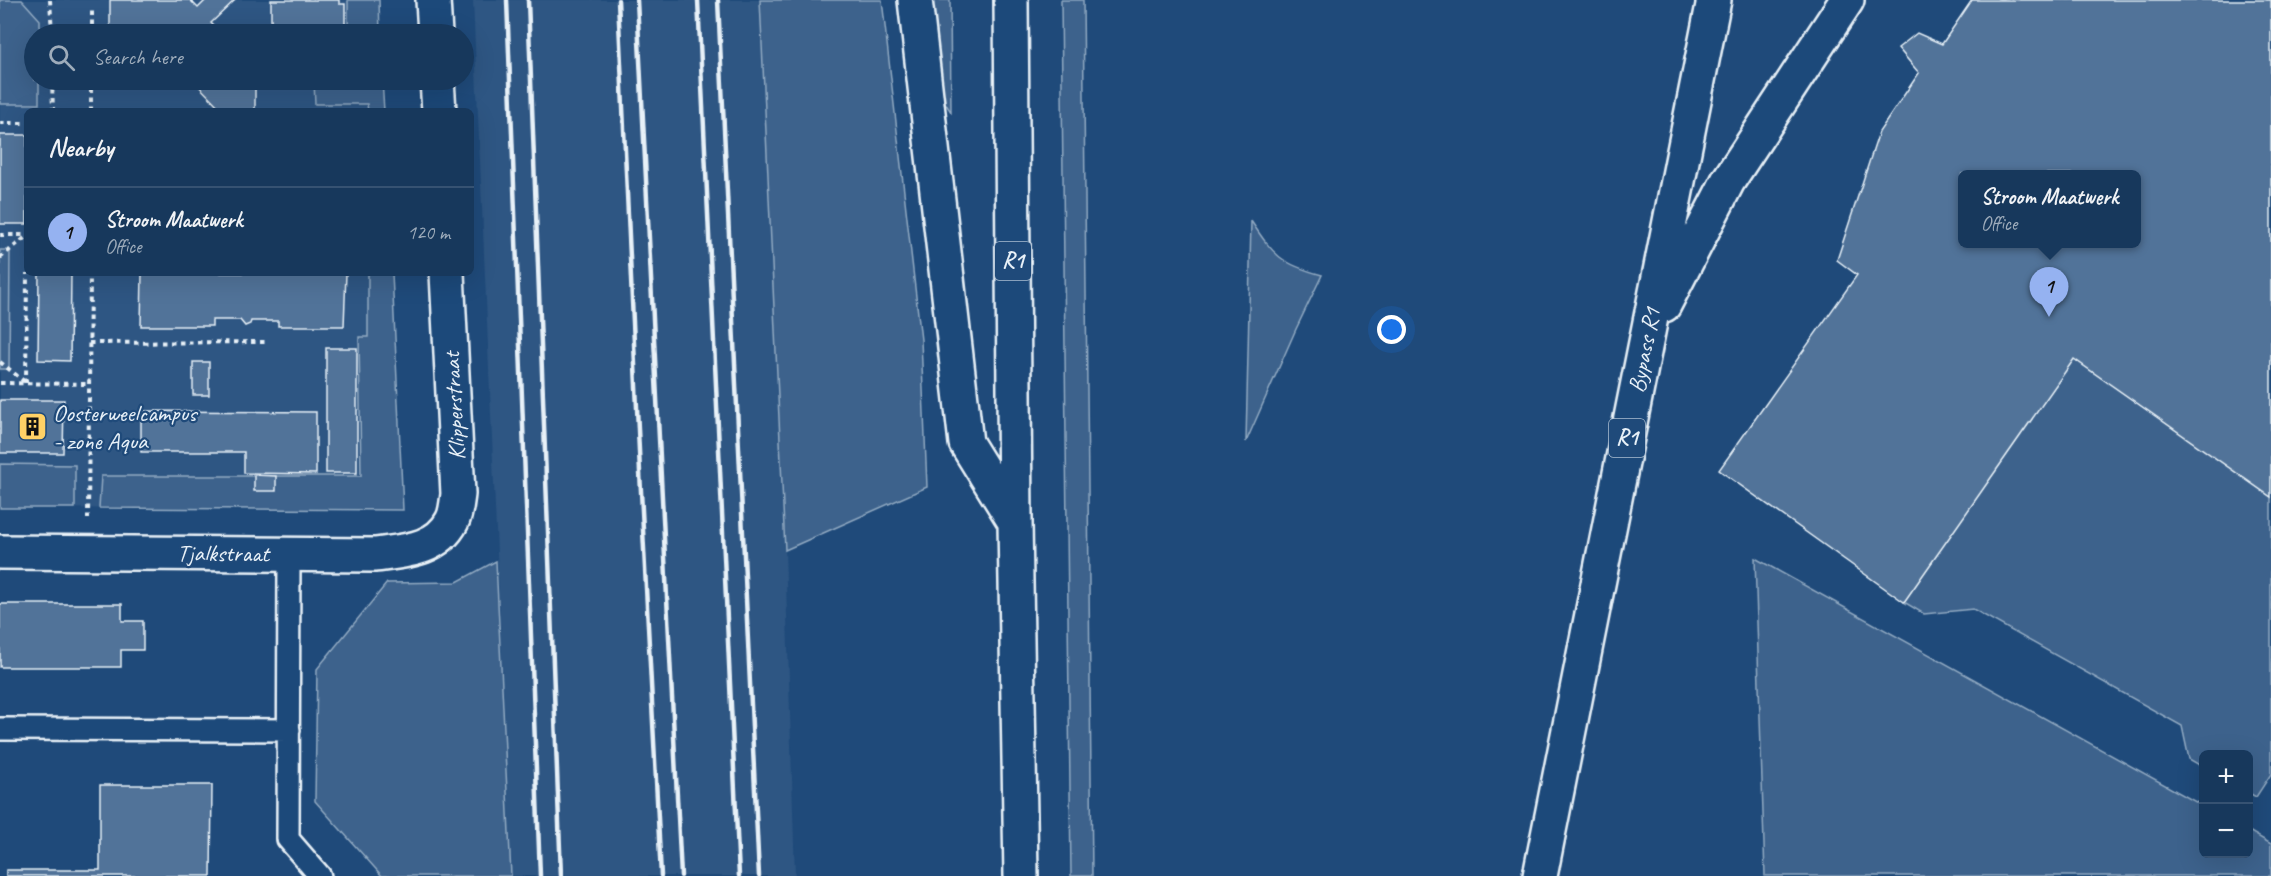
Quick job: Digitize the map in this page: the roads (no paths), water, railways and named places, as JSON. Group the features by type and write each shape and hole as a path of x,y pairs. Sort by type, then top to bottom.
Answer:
{"main road":[{"path":"433,0 434,24"},
{"path":"915,0 966,443 1015,522"},
{"name":"R1","path":"1011,0 1015,522 1021,876"},
{"name":"Bypass R1","path":"1540,876 1714,0"},
{"path":"1646,342 1728,181 1847,0"},
{"path":"438,90 439,108"},
{"name":"Klipperstraat","path":"442,535 454,519 458,494 447,276"},
{"name":"Tjalkstraat","path":"0,552 375,555 411,551 442,535"}],"lane":[{"path":"289,554 288,839 320,876"},
{"path":"0,729 289,730"}],"railway":[{"path":"507,0 540,876"},
{"path":"528,0 561,876"},
{"path":"618,0 661,876"},
{"path":"637,0 681,876"},
{"path":"698,0 739,876"},
{"path":"718,0 759,876"}],"place":[{"name":"Stroom Maatwerk","path":"2049,317"},
{"name":"Oosterweelcampus - zone Aqua","path":"32,427"}]}
